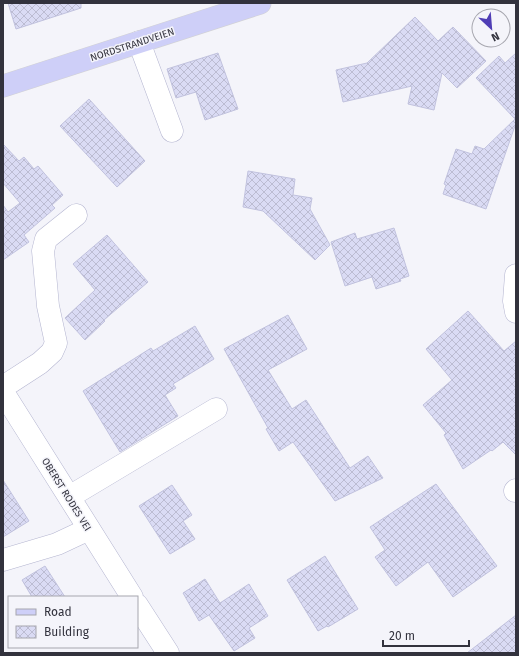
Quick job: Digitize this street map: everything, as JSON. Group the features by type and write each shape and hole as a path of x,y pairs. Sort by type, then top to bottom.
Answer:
{"main road":[{"name":"NORDSTRANDVEIEN","path":"3,86 260,3"}],"street":[{"path":"139,42 172,131"},
{"path":"3,387 40,363 52,352 56,343 48,306 43,251 46,239 76,214"},
{"path":"516,275 514,301 516,312"},
{"name":"OBERST RODES VEI","path":"3,392 131,596"},
{"path":"69,497 216,409"},
{"path":"3,560 57,544 89,529"},
{"path":"138,607 168,653"}],"building":[{"path":"8,3 81,3 81,8 16,29"},
{"path":"415,17 438,41 453,27 471,46 471,48 473,48 486,61 457,88 442,73 434,110 408,104 412,86 343,102 336,70 367,63"},
{"path":"218,53 238,109 205,120 196,92 176,98 167,69"},
{"path":"516,53 516,123 486,209 443,194 446,185 444,184 456,149 472,154 475,146 484,149 515,119 476,78 499,56 505,63"},
{"path":"89,99 145,161 117,187 60,126"},
{"path":"3,144 19,161 24,157 34,169 38,166 63,195 52,205 55,208 24,235 29,242 3,260 3,205 8,212 20,203 3,183"},
{"path":"248,171 295,179 293,195 312,198 310,209 330,245 315,260 263,211 243,207"},
{"path":"394,228 409,276 400,279 401,281 376,289 372,277 345,286 331,242 355,233 357,239"},
{"path":"107,235 148,282 104,320 105,321 85,340 65,318 95,290 73,264"},
{"path":"468,311 504,351 516,341 516,455 503,442 492,451 491,450 463,469 444,435 446,433 423,405 452,380 426,349"},
{"path":"288,315 307,349 268,370 292,409 306,400 350,468 368,456 383,478 335,501 293,442 279,451 266,429 268,428 224,349"},
{"path":"195,326 214,359 173,384 176,388 165,395 178,416 120,452 83,391 151,348 153,351"},
{"path":"3,480 29,521 3,537"},
{"path":"436,484 497,566 453,597 428,562 396,586 375,557 385,550 370,527"},
{"path":"172,485 192,515 183,521 195,539 170,554 139,506"},
{"path":"325,556 358,609 328,627 327,626 318,631 287,580"},
{"path":"45,566 64,596 31,596 22,580"},
{"path":"205,579 220,603 249,584 268,616 249,628 255,638 234,651 209,615 199,621 183,593"},
{"path":"516,615 516,653 467,653"}]}
